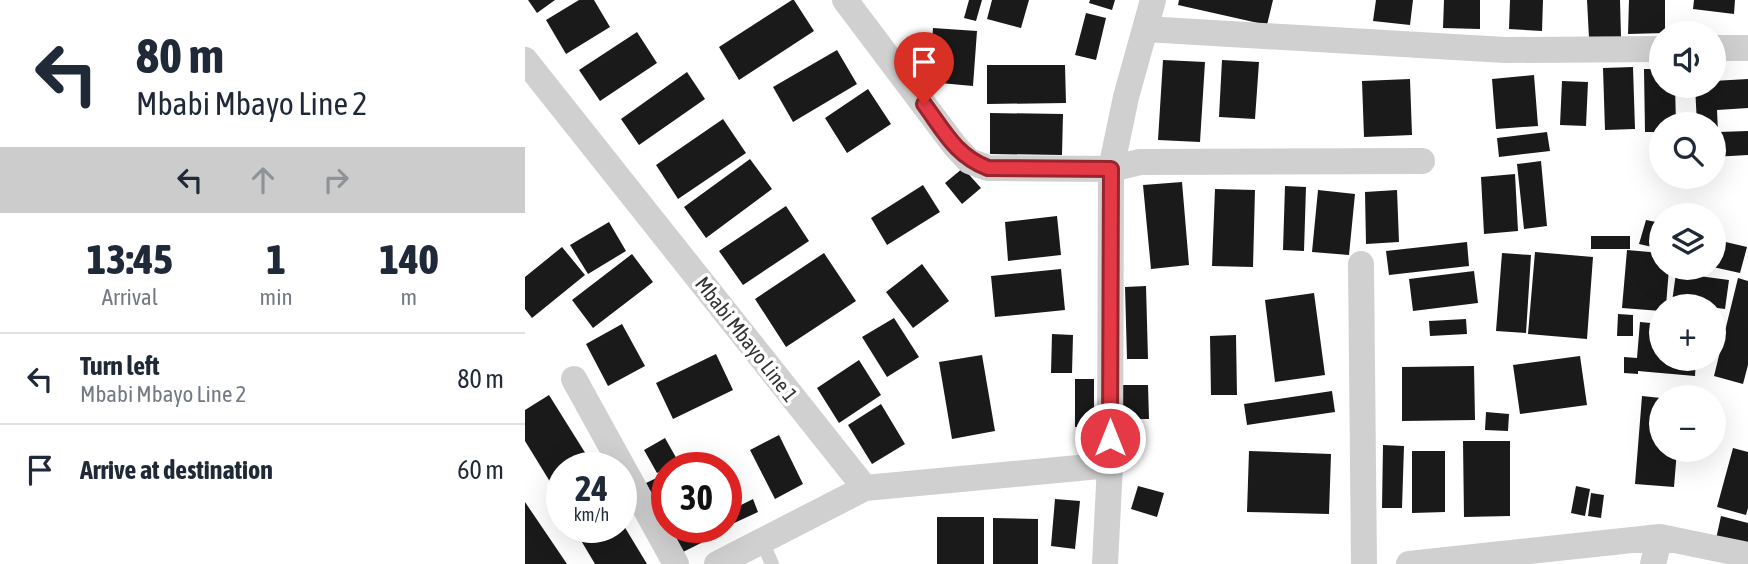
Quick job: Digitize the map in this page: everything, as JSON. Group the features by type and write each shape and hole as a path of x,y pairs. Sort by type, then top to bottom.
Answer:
{"street":[{"path":"845,0 955,146 969,161 988,168 1111,169 1140,162 1422,161"},
{"path":"1105,564 1110,465 1111,169 1126,97 1153,0"},
{"path":"1145,29 1505,50 1649,49"},
{"path":"1726,48 1748,48"},
{"name":"Mbabi Mbayo Line 1","path":"525,60 865,488"},
{"path":"1361,264 1364,564"},
{"path":"573,379 676,564"},
{"path":"717,564 767,552 865,488 1110,465"},
{"path":"1409,564 1660,537 1748,555"},
{"path":"1653,564 1660,537"}],"building":[{"path":"528,0 555,0 537,13"},
{"path":"579,0 594,0 610,27 566,54 546,20"},
{"path":"792,0 814,31 739,80 719,47"},
{"path":"969,0 982,0 976,21 964,18"},
{"path":"992,0 1029,0 1021,28 987,19"},
{"path":"1090,0 1115,0 1112,10 1089,3"},
{"path":"1179,0 1273,0 1267,25 1178,5"},
{"path":"1376,0 1413,0 1410,25 1373,21"},
{"path":"1444,0 1480,0 1480,29 1443,28"},
{"path":"1510,0 1543,0 1542,31 1509,29"},
{"path":"1587,0 1620,0 1621,37 1589,38"},
{"path":"1629,0 1665,0 1665,21 1649,21 1649,33 1628,34"},
{"path":"1694,0 1735,0 1734,14 1693,9"},
{"path":"1086,13 1106,18 1096,60 1075,55"},
{"path":"933,28 977,31 973,86 929,82"},
{"path":"637,32 657,63 600,101 579,70"},
{"path":"837,50 857,84 793,122 773,87"},
{"path":"1163,60 1205,62 1200,142 1158,140"},
{"path":"1222,60 1259,62 1255,119 1219,117"},
{"path":"987,65 1065,65 1066,103 987,104"},
{"path":"1633,67 1635,129 1605,130 1603,68"},
{"path":"1644,69 1649,69 1649,98 1675,98 1676,112 1649,112 1649,132 1645,132"},
{"path":"687,72 705,99 639,145 621,119"},
{"path":"1534,75 1538,126 1496,129 1492,79"},
{"path":"1410,79 1412,135 1364,137 1362,81"},
{"path":"1748,79 1748,108 1696,112 1696,98 1726,98 1726,80"},
{"path":"1562,81 1588,82 1586,126 1560,125"},
{"path":"868,89 891,124 847,153 825,118"},
{"path":"990,113 1063,114 1062,155 990,154"},
{"path":"723,119 746,153 678,199 656,165"},
{"path":"1748,131 1748,155 1726,156 1726,132"},
{"path":"1547,132 1550,151 1499,157 1497,138"},
{"path":"750,159 772,189 706,238 684,207"},
{"path":"1541,161 1547,226 1524,229 1517,164"},
{"path":"963,168 981,188 962,204 945,183"},
{"path":"1515,174 1518,231 1484,234 1481,177"},
{"path":"1182,182 1189,265 1151,269 1143,185"},
{"path":"923,185 940,212 887,245 871,218"},
{"path":"1285,186 1306,187 1304,251 1283,250"},
{"path":"1215,189 1255,190 1253,267 1212,266"},
{"path":"1318,190 1355,194 1349,255 1312,252"},
{"path":"1397,190 1399,242 1366,244 1365,192"},
{"path":"786,206 809,241 743,285 719,251"},
{"path":"1057,216 1061,255 1008,261 1005,222"},
{"path":"1646,220 1649,221 1649,246 1639,244"},
{"path":"609,222 626,251 588,274 570,245"},
{"path":"1591,236 1630,236 1630,249 1591,249"},
{"path":"1467,242 1469,266 1389,275 1386,251"},
{"path":"1726,242 1747,247 1740,273 1726,270"},
{"path":"562,247 585,275 532,318 525,309 525,277"},
{"path":"1627,250 1649,252 1649,280 1668,280 1667,294 1649,294 1649,310 1622,308"},
{"path":"1535,252 1593,257 1587,339 1528,334"},
{"path":"824,253 856,301 786,347 755,299"},
{"path":"1502,253 1531,255 1526,333 1496,331"},
{"path":"632,254 653,282 593,328 572,300"},
{"path":"922,264 949,301 913,328 886,292"},
{"path":"1061,269 1065,310 995,317 991,276"},
{"path":"1474,271 1478,303 1413,311 1409,279"},
{"path":"1738,278 1748,281 1748,365 1743,384 1714,376 1715,371 1726,371 1726,327"},
{"path":"1675,280 1729,280 1726,302 1726,294 1673,294"},
{"path":"1146,286 1148,359 1127,359 1125,287"},
{"path":"1314,293 1325,375 1275,382 1265,300"},
{"path":"1618,314 1633,315 1633,336 1617,336"},
{"path":"894,318 919,357 887,377 862,337"},
{"path":"1466,319 1467,334 1430,336 1429,321"},
{"path":"1640,322 1649,323 1649,371 1695,371 1695,376 1638,371 1638,374 1624,373 1624,357 1637,358"},
{"path":"622,324 645,366 608,386 586,344"},
{"path":"1052,334 1073,335 1072,373 1051,373"},
{"path":"1236,335 1237,395 1211,395 1210,336"},
{"path":"716,354 733,390 673,419 656,383"},
{"path":"982,355 995,431 952,439 939,362"},
{"path":"1580,356 1587,405 1520,414 1513,365"},
{"path":"859,360 881,395 839,423 817,388"},
{"path":"1474,366 1475,420 1402,421 1402,367"},
{"path":"1075,379 1094,379 1094,426 1075,427"},
{"path":"1121,385 1148,385 1149,419 1121,419"},
{"path":"1332,391 1335,412 1247,425 1244,404"},
{"path":"549,395 585,452 546,452 546,475 525,441 525,410"},
{"path":"1642,396 1649,397 1649,462 1676,462 1674,487 1635,484"},
{"path":"881,404 905,444 872,464 848,425"},
{"path":"1486,412 1509,414 1508,431 1485,430"},
{"path":"779,435 803,484 775,499 750,450"},
{"path":"665,438 673,452 651,452 651,462 644,450"},
{"path":"1463,441 1510,441 1510,516 1464,517"},
{"path":"1383,445 1404,446 1402,508 1382,508"},
{"path":"1733,448 1748,452 1746,515 1717,507"},
{"path":"1249,451 1331,454 1329,514 1247,512"},
{"path":"1412,451 1445,451 1445,512 1412,513"},
{"path":"1138,486 1164,493 1157,517 1131,509"},
{"path":"1576,486 1590,489 1585,516 1571,513"},
{"path":"1591,493 1604,495 1601,518 1588,516"},
{"path":"753,499 758,512 742,520 742,504"},
{"path":"1055,499 1080,501 1075,549 1051,546"},
{"path":"525,502 546,533 546,543 553,543 567,564 525,564"},
{"path":"1721,516 1748,523 1748,547 1716,539"},
{"path":"937,517 984,517 984,564 937,564"},
{"path":"993,518 1038,519 1038,564 993,564"},
{"path":"583,543 634,543 647,564 595,564"},
{"path":"676,543 701,543 681,553"}],"route":[{"path":"924,104 969,161 988,168 1111,169 1110,438"}]}
